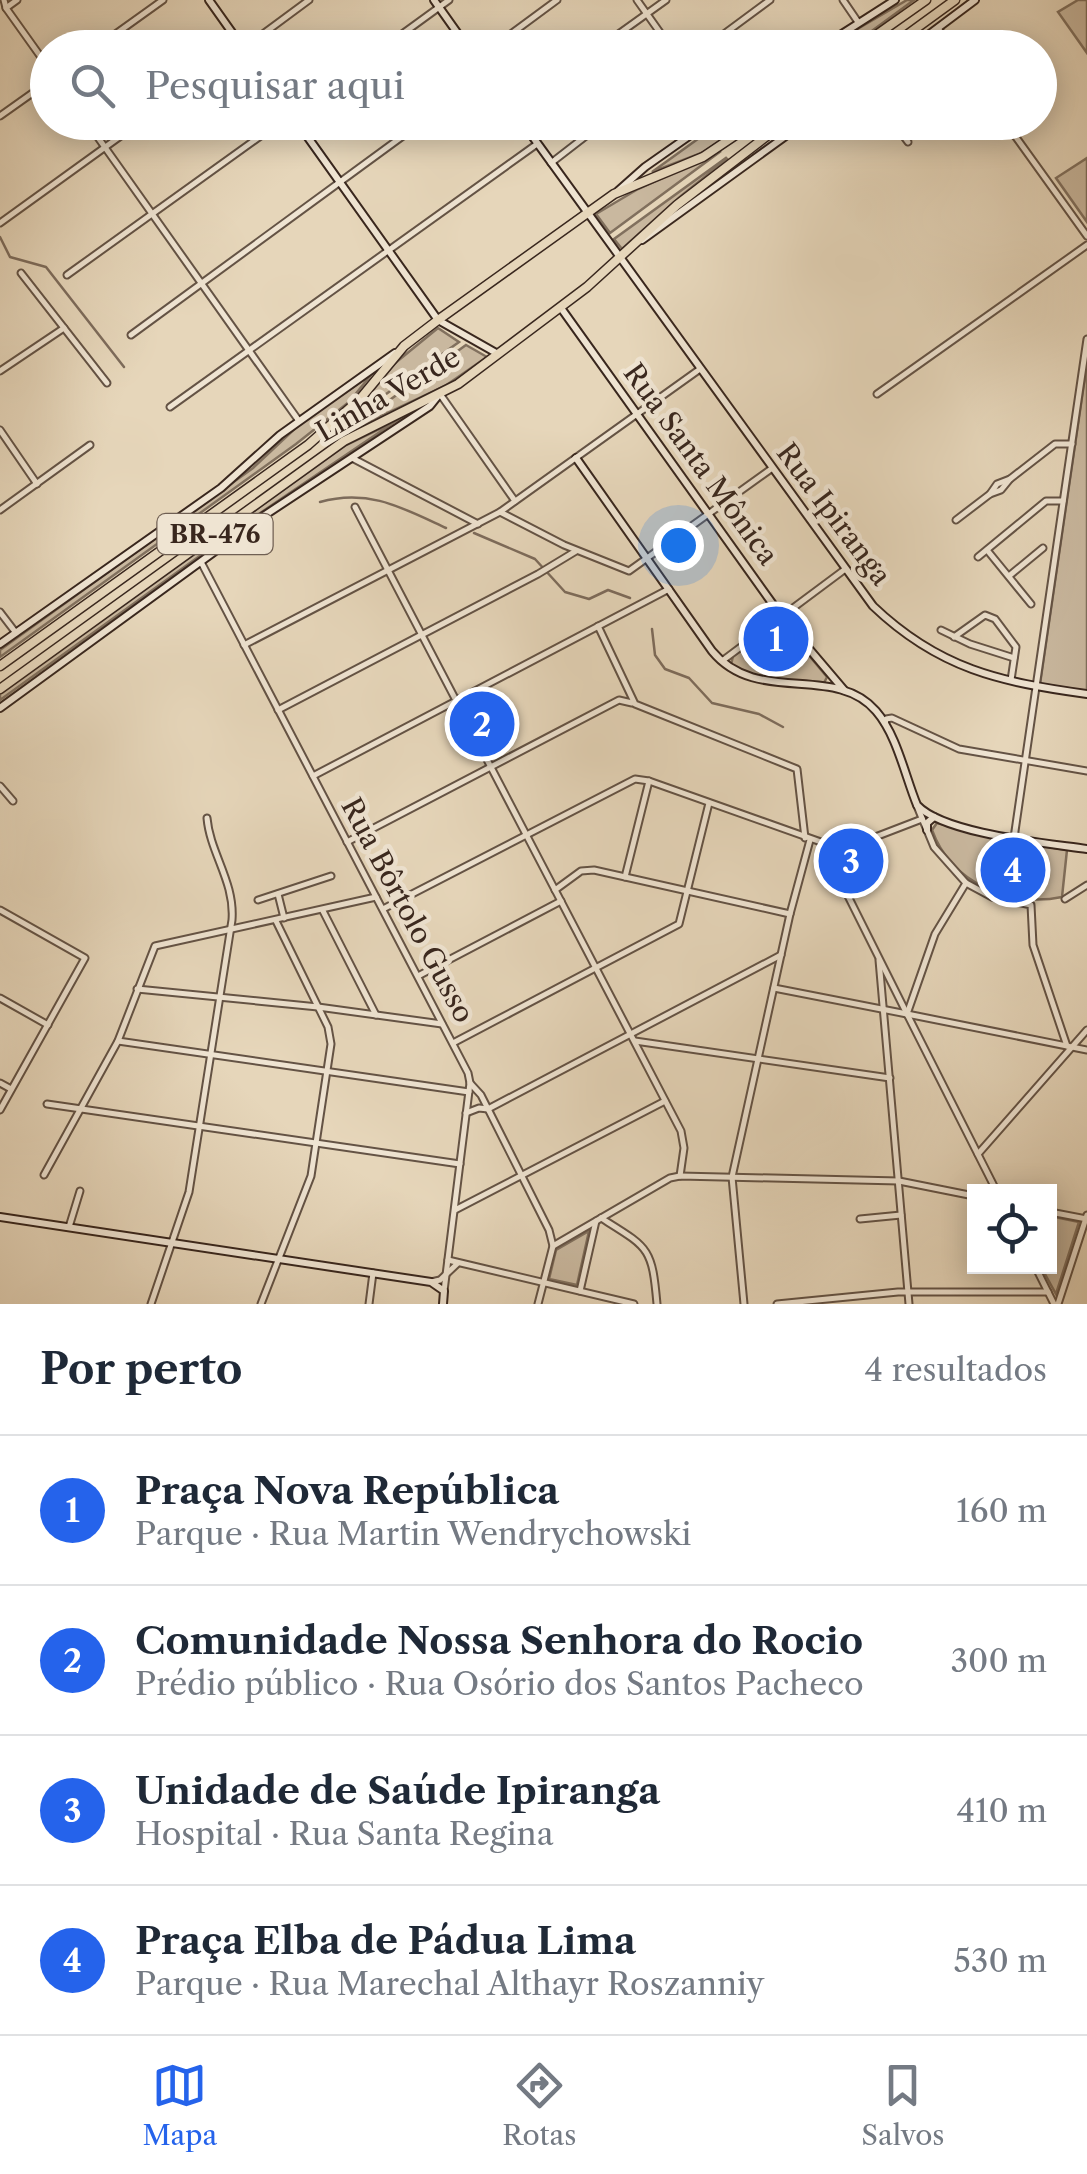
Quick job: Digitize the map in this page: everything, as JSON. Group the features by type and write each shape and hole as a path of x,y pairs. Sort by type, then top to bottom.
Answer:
{"highway":[{"path":"884,30 926,0"},
{"path":"914,30 955,0"},
{"name":"Linha Verde","path":"0,666 308,444 360,399 404,346 438,320 614,194 703,158 729,140"},
{"name":"Linha Verde","path":"0,690 344,441 382,419 440,394 498,354 561,308 760,140"}],"main road":[{"path":"209,0 230,30"},
{"path":"846,30 895,0"},
{"path":"935,30 975,0"},
{"path":"436,4 455,30"},
{"path":"310,140 438,320 498,354"},
{"name":"Rua Ipiranga","path":"535,140 844,570 882,614 922,646 966,669 1011,682 1087,694"},
{"path":"614,194 682,140"},
{"path":"629,249 781,140"},
{"name":"Rua Santa Mônica","path":"561,308 782,617 845,691 874,709 884,724"},
{"path":"0,644 221,488 298,421 404,346"},
{"path":"0,708 200,562 430,406 440,394"},
{"path":"576,458 722,662 754,680 845,691"},
{"path":"884,724 917,805 935,817 964,828 1087,849"},
{"path":"926,830 929,820 935,817"},
{"path":"0,1217 430,1282 444,1291"},
{"name":"Rua Bôrtolo Gusso","path":"443,1304 444,1291"}],"street":[{"path":"4,0 30,42"},
{"path":"6,8 17,0"},
{"path":"121,30 163,0"},
{"path":"268,30 309,0"},
{"path":"405,30 436,4 449,0"},
{"path":"516,30 557,0"},
{"path":"637,0 658,30"},
{"path":"624,30 666,0"},
{"path":"729,30 770,0"},
{"path":"843,0 858,22"},
{"path":"0,116 30,95"},
{"path":"99,140 298,421"},
{"path":"0,223 116,140"},
{"path":"67,275 255,140"},
{"path":"130,336 397,140"},
{"path":"551,162 580,140"},
{"path":"1019,140 1087,236"},
{"path":"170,407 537,143"},
{"path":"877,394 1087,245"},
{"path":"21,273 106,383"},
{"path":"0,371 64,328"},
{"path":"1014,838 1087,339"},
{"path":"244,645 500,512 700,369"},
{"path":"440,394 515,502"},
{"path":"0,430 37,484"},
{"path":"956,520 1000,490 1056,443 1072,444"},
{"path":"0,510 90,444"},
{"path":"352,458 478,524"},
{"path":"500,512 576,551 633,570 771,469"},
{"path":"978,557 1046,501 1063,501"},
{"path":"354,507 665,1101 684,1143 680,1176"},
{"path":"1009,576 1042,548"},
{"path":"987,550 1032,604"},
{"path":"278,710 576,551"},
{"name":"Rua Bôrtolo Gusso","path":"200,562 470,1082 444,1291"},
{"path":"722,662 844,570"},
{"path":"313,776 669,589"},
{"path":"982,606 985,615 995,620 1016,647 1011,682"},
{"path":"0,612 16,633"},
{"path":"954,637 985,615"},
{"path":"598,626 635,704"},
{"path":"941,630 1014,658"},
{"path":"347,842 620,700 792,766 800,779 807,839 732,1177 744,1304"},
{"path":"884,724 888,718 894,719 944,744 1087,771"},
{"path":"383,909 634,779 649,781 822,844 850,846 922,819"},
{"path":"626,877 649,781"},
{"path":"0,786 13,801"},
{"path":"452,1042 677,926 683,917 709,803"},
{"path":"917,805 939,855 966,883 992,897 1031,906 1033,945 1069,1046"},
{"path":"151,1304 187,1198 233,911 207,818"},
{"path":"822,844 993,1184"},
{"path":"555,890 587,870 790,914"},
{"path":"258,900 332,876"},
{"path":"907,1014 935,934 966,883"},
{"path":"1066,899 1087,885"},
{"path":"278,894 284,918"},
{"path":"44,1175 118,1041 154,946 376,897"},
{"path":"418,976 561,901"},
{"path":"0,910 85,958 0,1110"},
{"path":"323,910 376,1015"},
{"path":"261,1304 311,1176 332,1039 275,920"},
{"path":"466,1114 488,1109 632,1038 781,955"},
{"path":"879,960 909,1304"},
{"path":"774,988 1087,1050"},
{"path":"137,989 443,1024"},
{"path":"0,998 48,1024"},
{"path":"978,1154 1087,1030"},
{"path":"632,1038 890,1078"},
{"path":"118,1041 469,1092"},
{"path":"470,1082 550,1230 552,1246 538,1304"},
{"path":"0,1083 11,1090"},
{"path":"455,1210 665,1101"},
{"path":"48,1104 460,1164"},
{"path":"552,1246 680,1176 898,1180 967,1195"},
{"path":"69,1227 80,1191"},
{"path":"1056,1304 1087,1218 1057,1213"},
{"path":"860,1219 902,1216"},
{"path":"580,1291 599,1219"},
{"path":"599,1219 648,1252 654,1265 657,1304"},
{"path":"448,1260 634,1304"},
{"path":"430,1282 440,1280 447,1270 460,1263"},
{"path":"369,1304 373,1273"},
{"path":"1039,1274 1056,1304"},
{"path":"777,1304 908,1292 1048,1292"}],"shaded area":[{"path":"907,0 914,0 873,30 856,30"},
{"path":"1078,0 1087,0 1087,53 1058,12"},
{"path":"696,140 721,140 704,152 652,172"},
{"path":"721,151 610,233 596,214 638,189"},
{"path":"726,158 622,249 614,239"},
{"path":"1087,158 1087,222 1056,178"},
{"path":"438,328 459,342 337,429 394,364"},
{"path":"466,345 487,357 445,386 341,435"},
{"path":"1087,363 1087,691 1040,684"},
{"path":"371,375 349,402 296,444 0,657 0,650 253,468 303,421"},
{"path":"396,421 244,524 0,700 0,693 346,445"},
{"path":"781,622 827,677 824,683 756,677 731,665 733,656"},
{"path":"937,823 1004,840 1067,850 1062,897 1022,899 985,888 953,864 941,849 932,830"},
{"path":"1057,1217 1079,1222 1056,1294 1045,1274 1057,1274"},
{"path":"589,1231 577,1285 549,1279 556,1250"}],"waterway":[{"path":"0,237 10,257 46,267 124,367"},
{"path":"320,502 354,497 385,502 446,528"},
{"path":"474,533 535,559 565,592 589,599 608,590 630,598"},
{"path":"652,629 655,655 665,669 689,678 712,703 759,714 783,727"}],"place":[{"name":"Praça Nova República","path":"776,639"},
{"name":"Comunidade Nossa Senhora do Rocio","path":"482,724"},
{"name":"Unidade de Saúde Ipiranga","path":"851,861"},
{"name":"Praça Elba de Pádua Lima","path":"1013,870"}]}
